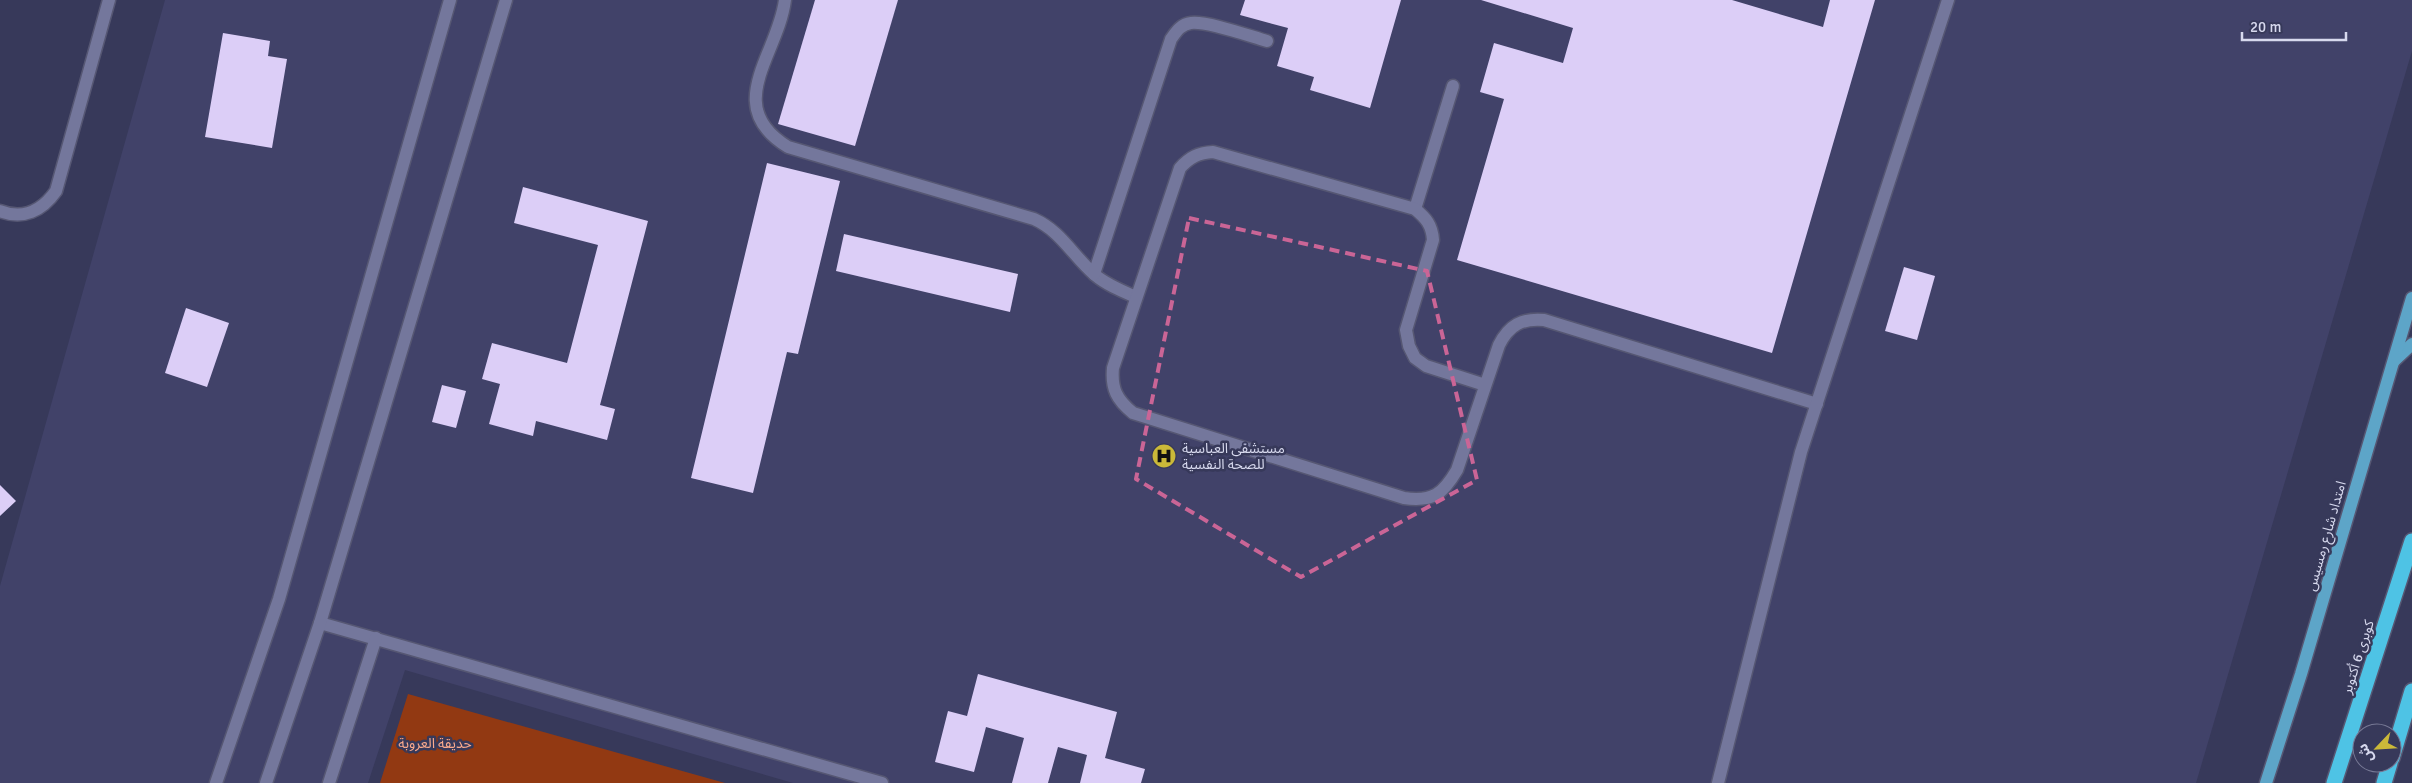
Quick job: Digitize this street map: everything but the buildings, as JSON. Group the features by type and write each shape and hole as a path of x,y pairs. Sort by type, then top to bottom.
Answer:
{"highway":[{"name":"كوبرى 6 أكتوبر","path":"2334,783 2412,541"},
{"path":"2402,724 2412,691"}],"main road":[{"name":"امتداد شارع رمسيس","path":"2266,783 2301,674 2412,298"},
{"path":"2393,362 2412,344"}],"lane":[{"path":"0,211 8,214 23,215 36,211 48,203 56,192 109,0"},
{"path":"216,783 279,599 450,0"},
{"path":"266,783 320,623 506,0"},
{"path":"785,0 757,84 755,106 761,124 773,138 788,147 1034,219 1056,232 1094,274 1115,288 1136,297"},
{"path":"1718,783 1790,496 1817,404 1948,0"},
{"path":"1094,274 1171,39 1178,29 1190,22 1202,23 1267,41"},
{"path":"1415,209 1453,86"},
{"path":"1485,385 1426,366 1415,358 1409,346 1406,330 1433,240 1432,229 1425,218 1415,209 1213,152 1201,152 1188,159 1180,168 1113,368 1112,382 1116,396 1124,406 1133,412 1404,498 1421,500 1436,495 1448,486 1458,470 1499,345 1506,332 1516,323 1530,319 1544,320 1817,404"},
{"path":"320,623 882,783"},
{"path":"329,783 376,638"}],"highlighted area":[{"path":"1189,218 1427,271 1477,480 1301,577 1136,479"}],"shaded area":[{"name":"مستشفى العباسية للصحة النفسية","path":"165,0 2412,0 2412,51 2196,783 793,783 405,670 368,783 0,783 0,586"}],"green space":[{"name":"حديقة العروبة","path":"408,694 725,783 380,783"}],"place":[{"name":"مستشفى العباسية للصحة النفسية","path":"1164,456"}]}
